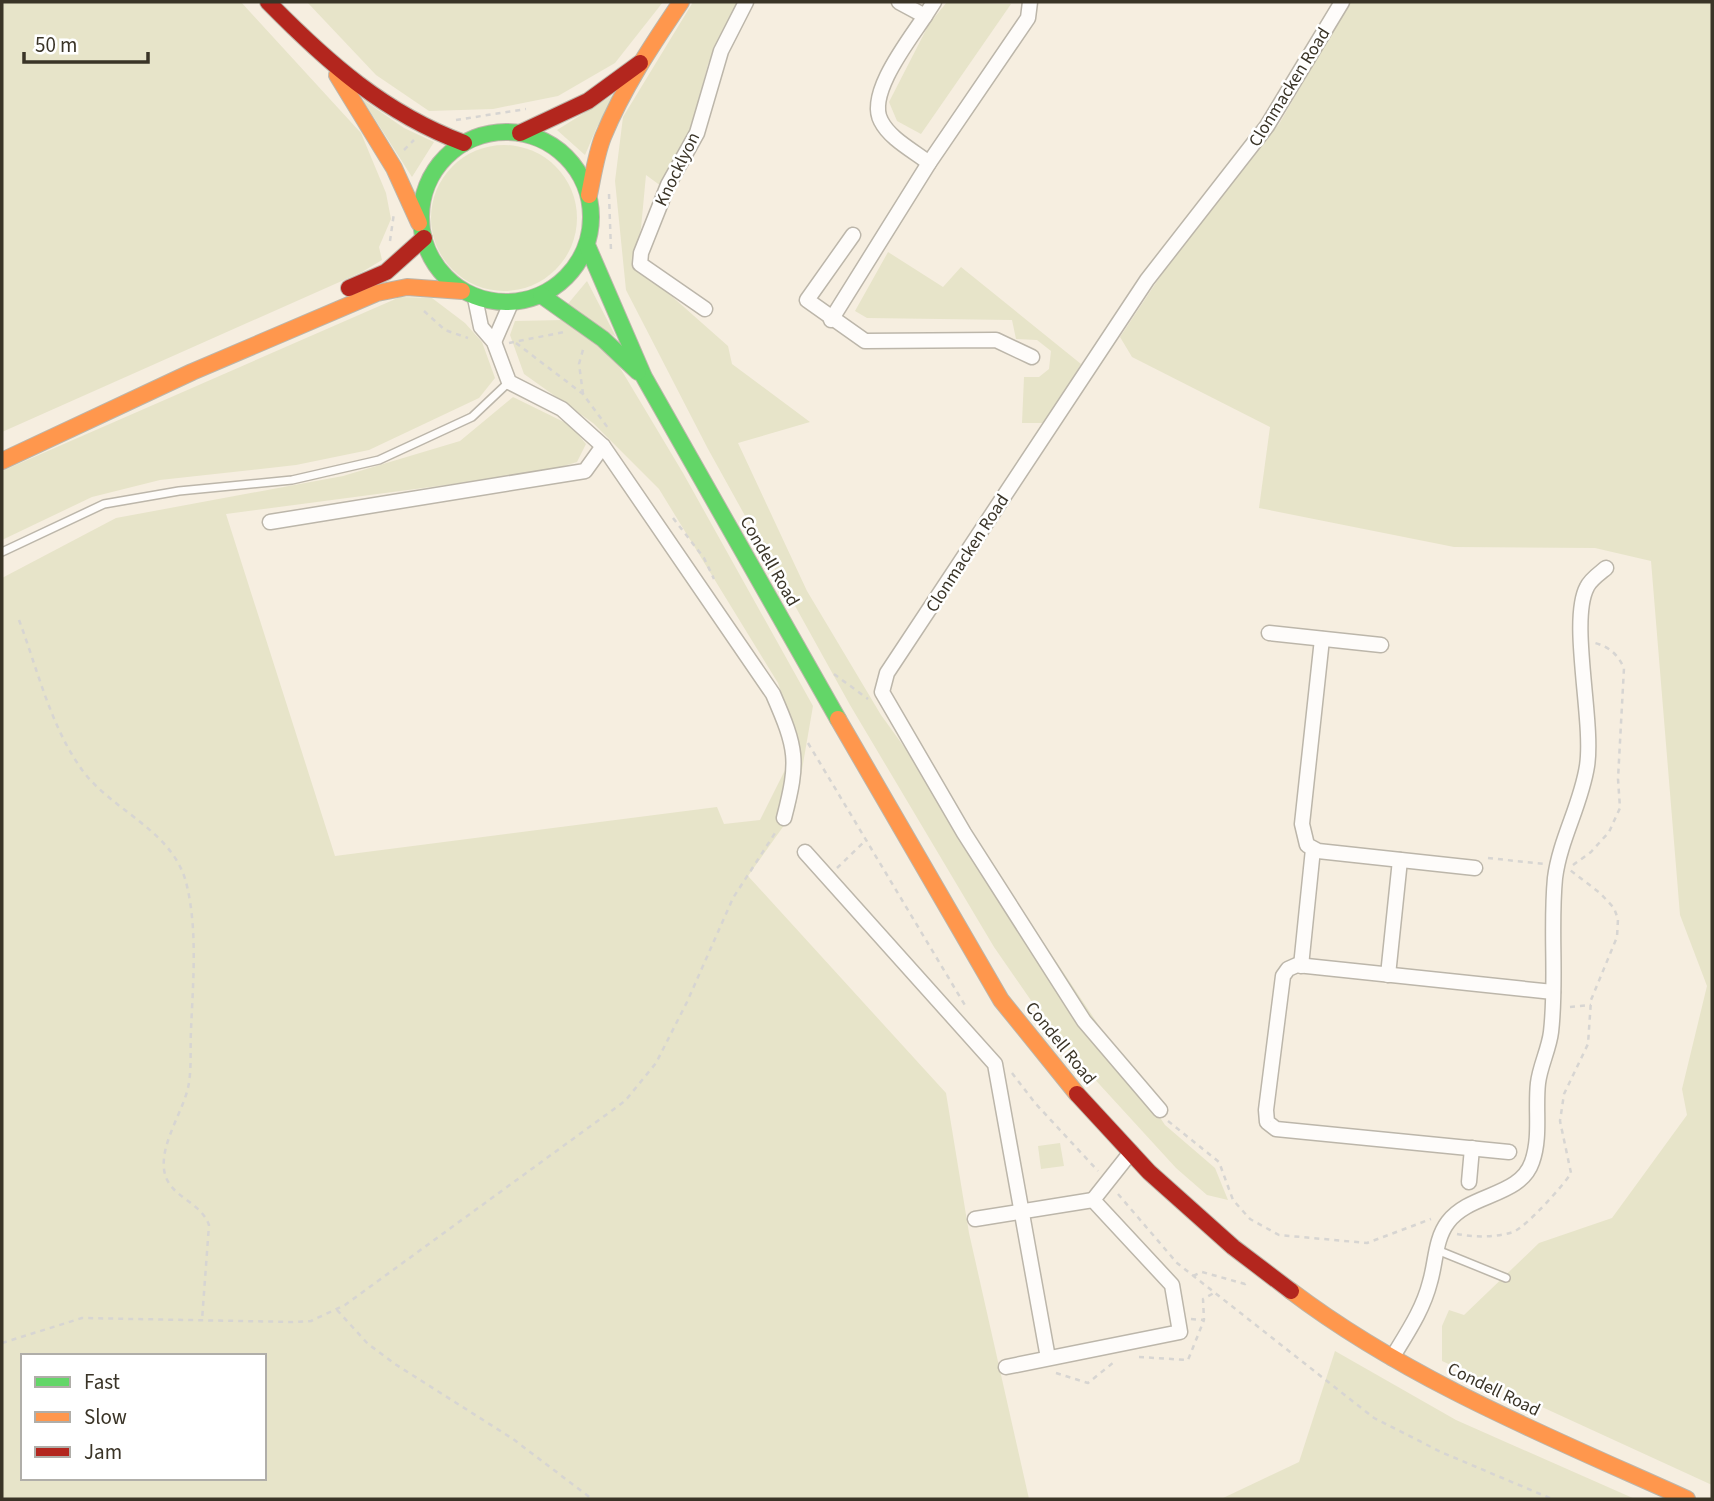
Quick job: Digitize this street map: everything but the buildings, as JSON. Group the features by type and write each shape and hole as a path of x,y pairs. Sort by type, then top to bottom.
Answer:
{"main road":[{"path":"268,2 331,66 424,131 464,143"},
{"path":"589,195 602,140 640,63 681,2"},
{"path":"520,133 588,101 640,63"},
{"path":"331,66 390,162 438,266 468,295"},
{"path":"2,461 192,372 377,293 407,287 511,303 541,295 561,283 576,266 587,245 592,212 582,177 556,148 520,133 501,132 464,143 441,163 426,188 423,233 386,272 106,394"},
{"path":"587,245 644,377"},
{"path":"541,295 603,339 644,377"},
{"name":"Condell Road","path":"644,377 929,881 1001,1000 1070,1086 1131,1152 1233,1247 1328,1319 1392,1357 1512,1420 1687,1499"}],"street":[{"name":"Knocklyon","path":"705,309 640,264 641,253 668,185 697,133 721,51 746,2"},
{"path":"899,2 925,16"},
{"path":"929,163 888,131 880,119 876,105 881,90 934,2"},
{"path":"831,320 929,163 1028,18 1030,2"},
{"name":"Clonmacken Road","path":"882,692 887,673 1147,280 1267,126 1342,2"},
{"path":"853,235 807,300 831,320 864,341 996,340 1032,358"},
{"path":"468,295 483,331 494,342 509,382 562,409 603,446 773,694 793,739 795,777 784,818"},
{"path":"494,342 511,303"},
{"path":"270,522 585,471 603,446"},
{"path":"1392,1357 1418,1315 1445,1228 1465,1207 1484,1196 1516,1184 1532,1163 1536,1145 1538,1081 1551,1035 1557,866 1580,798 1587,764 1588,723 1581,643 1582,608 1587,586 1606,568"},
{"path":"1269,633 1381,645"},
{"path":"1301,966 1313,849 1303,835 1302,824 1322,639"},
{"path":"882,692 964,833 1084,1021 1160,1110"},
{"path":"1313,849 1400,860 1477,862"},
{"path":"805,852 995,1065 1048,1365"},
{"path":"1388,975 1400,860"},
{"path":"1509,1152 1284,1131 1267,1122 1266,1110 1283,976 1288,969 1301,966 1553,992"},
{"path":"1469,1182 1472,1149"},
{"path":"975,1219 1093,1199 1131,1152"},
{"path":"1006,1367 1048,1365 1180,1332 1172,1285 1093,1199"}],"lane":[{"path":"2,552 104,504 179,491 292,480 379,460 472,416 509,382"},
{"path":"1437,1250 1506,1278"}],"path":[{"path":"453,121 530,108"},
{"path":"399,155 419,135"},
{"path":"609,192 611,259"},
{"path":"423,310 445,330 464,336"},
{"path":"571,332 547,333 516,343 583,394 579,364 586,339"},
{"path":"19,620 59,729 81,769 160,839 175,857 185,881 192,930 190,1072 163,1167 171,1188 196,1207 209,1225 202,1320"},
{"path":"1160,1110 1162,1116 1219,1162 1233,1199 1250,1219 1279,1236 1367,1243 1430,1218 1454,1234 1495,1236 1518,1230 1553,1197 1571,1173 1560,1121 1564,1094 1588,1044 1591,1000 1617,937 1618,919 1614,908 1600,893 1563,866 1574,864 1591,852 1617,817 1620,808 1620,704 1624,668 1619,657 1604,646 1581,643"},
{"path":"827,669 869,700 882,692"},
{"path":"2,1342 82,1318 293,1322 311,1321 337,1310 625,1101 656,1063 687,1002 733,898 784,818"},
{"path":"827,877 865,840"},
{"path":"1477,862 1557,866"},
{"path":"1193,1276 1202,1272 1245,1284"},
{"path":"1131,1357 1188,1360 1204,1320 1203,1299 1216,1292"},
{"path":"337,1310 368,1344 513,1439 592,1499"},
{"path":"1178,1317 1204,1320"},
{"path":"1048,1365 1088,1383 1121,1356"}],"shaded area":[{"path":"2,2 241,2 361,133 386,193 391,219 379,247 382,260 362,272 2,432"},
{"path":"307,2 663,2 615,63 558,96 493,109 429,111 376,75"},
{"path":"693,2 738,2 708,64 691,130 661,186 646,175 641,228 633,262 728,346 732,364 810,422 738,443 807,591 881,715 1018,904 1165,1125 1215,1168 1228,1200 1207,1195 1176,1168 1057,1038 994,947 850,705 708,449 626,290 615,181 623,117"},
{"path":"947,2 1011,4 921,134 897,121 889,102 929,24"},
{"path":"1350,2 1712,2 1712,1485 1442,1361 1442,1326 1449,1310 1464,1315 1539,1243 1612,1218 1687,1115 1682,1089 1707,986 1680,915 1651,561 1595,548 1454,547 1259,508 1270,427 1132,357 1120,337 1187,236 1279,124"},
{"path":"621,90 597,127 585,155 557,130"},
{"path":"362,99 404,128 434,142 412,177"},
{"path":"504,145 532,151 555,167 571,190 577,218 571,246 555,269 532,285 504,291 476,285 453,269 437,246 431,218 437,190 453,167 476,151"},
{"path":"888,252 943,287 961,267 1081,364 1046,423 1022,423 1024,377 1039,377 1049,369 1051,351 1037,340 1016,339 1012,320 867,318 855,311"},
{"path":"587,281 616,337 567,305"},
{"path":"400,297 432,298 465,323 482,342 495,378 479,398 369,450 296,465 160,480 92,497 2,540 2,471"},
{"path":"563,320 607,346 683,473 813,706 795,810 748,876 946,1093 969,1233 1029,1499 2,1499 2,578 116,518 343,476 460,441 513,397 570,425 586,444 577,462 544,472 226,514 335,856 717,807 724,824 760,820 798,744 778,683 659,489 593,423 524,374 510,335 515,321"},
{"path":"1060,1143 1064,1166 1041,1169 1038,1146"},
{"path":"1335,1351 1456,1420 1635,1499 1221,1499 1299,1462"}],"traffic: fast":[{"path":"506,132 539,138 566,157 585,184 591,217 585,250 566,277 539,296 506,302 473,296 446,277 427,250 421,217 427,184 446,157 473,138 506,132"},
{"path":"587,245 644,377 838,719"},
{"path":"541,295 603,339 638,372"}],"traffic: slow":[{"path":"589,195 598,151 611,119 639,67 681,2"},
{"path":"337,75 394,168 419,223"},
{"path":"2,461 192,372 377,293 407,287 462,291"},
{"path":"838,719 1001,1000 1077,1094"},
{"path":"1291,1291 1384,1353 1433,1380 1534,1430 1687,1499"}],"traffic: jam":[{"path":"268,2 312,45 358,84 408,117 464,143"},
{"path":"520,133 588,101 640,63"},
{"path":"349,288 386,272 424,238"},
{"path":"1077,1094 1149,1172 1233,1247 1291,1291"}]}
